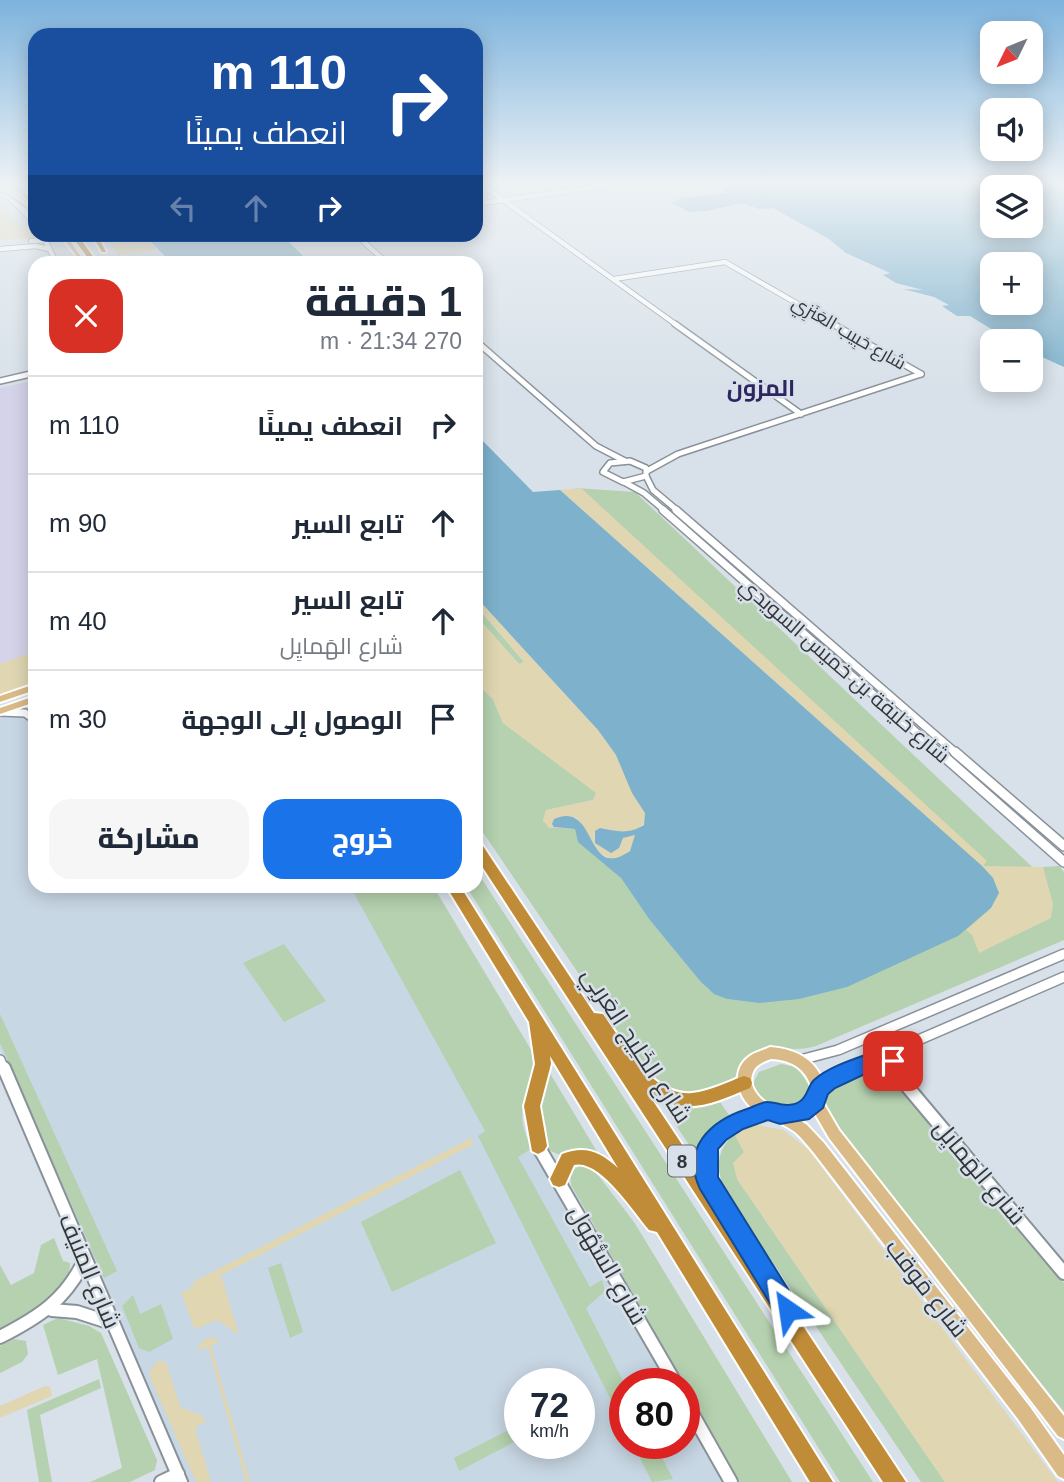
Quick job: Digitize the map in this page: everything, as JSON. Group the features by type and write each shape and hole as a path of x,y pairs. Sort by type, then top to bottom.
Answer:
{"highway":[{"name":"شارع الخَلِيج العَربِي","path":"483,857 895,1482"},
{"name":"8","path":"457,893 822,1482"},
{"path":"551,960 652,1089 676,1100 697,1102 719,1096 744,1083"},
{"path":"534,1013 543,1064 533,1106 538,1146"},
{"path":"774,1113 736,1122 718,1133 707,1146 705,1173 802,1331 815,1361"},
{"path":"559,1179 564,1164 571,1157 583,1155 596,1160 681,1255"}],"main road":[{"path":"0,699 28,689"},
{"path":"0,712 28,702"},
{"path":"781,1053 800,1060 814,1073 817,1096 801,1113 774,1113 751,1099 744,1083 747,1067 761,1056 781,1053"},
{"name":"شارع مَوقب","path":"817,1096 842,1145 1064,1430"},
{"name":"شارع مَوقب","path":"774,1113 811,1138 1064,1470"}],"street":[{"path":"575,251 801,414"},
{"name":"شارع حَبِيب العَنَزِي","path":"614,279 717,262 726,263 921,374 678,454 635,462"},
{"path":"483,347 596,446 625,461 635,462"},
{"path":"0,382 28,376"},
{"path":"596,446 604,467 625,461"},
{"name":"شارع حَبِيب العَنَزِي","path":"624,482 647,473 678,454"},
{"name":"شارع خليفة بن خميس السويدي","path":"635,462 647,473 653,490 1064,846"},
{"name":"شارع خليفة بن خميس السويدي","path":"604,467 606,476 644,493 1064,862"},
{"path":"0,712 28,715"},
{"path":"800,1060 838,1050 1064,954"},
{"path":"817,1096 833,1078 1064,977"},
{"path":"868,1063 895,1072 895,1051"},
{"name":"شارع المنيف","path":"0,1060 180,1478"},
{"name":"شارع الهَمايِل","path":"895,1072 1064,1273"},
{"name":"شارع السُّهُول","path":"538,1146 667,1368"},
{"path":"0,1337 52,1310 68,1291 85,1259"},
{"path":"52,1310 89,1314 111,1323"},
{"path":"700,1427 731,1482"},
{"path":"161,1482 180,1478"}],"shaded area":[{"path":"28,382 28,654 0,664 0,388"},
{"path":"28,704 28,893 400,893 520,1100 528,1148 565,1180 672,1368 609,1368 609,1459 700,1459 700,1418 737,1482 189,1482 0,1049 0,714"}],"green space":[{"path":"575,488 635,492 1045,879 1043,867 1059,866 1064,872 1064,940 816,1046 753,1054 744,1062 734,1079 721,1090 691,1096 672,1094 658,1086 648,1076 483,832 483,690 493,699 503,723 597,793 593,800 547,810 543,820 549,827 575,829 577,836 621,878 649,919 708,989 727,999 759,1003 1014,900"},
{"path":"483,614 524,662 519,664 483,624"},
{"path":"483,881 873,1482 840,1482 470,893 483,893"},
{"path":"354,893 437,893 533,1053 533,1070 522,1117 531,1149 518,1157 590,1287 602,1280 605,1291 586,1308 616,1368 609,1368 609,1396 595,1368 478,1136 485,1131"},
{"path":"284,944 326,1001 284,1022 243,963"},
{"path":"0,1014 117,1271 104,1278 0,1043"},
{"path":"781,1064 797,1067 809,1085 805,1095 797,1102 776,1106 757,1095 753,1083 759,1072"},
{"path":"548,1070 602,1160 558,1154 547,1148 541,1139 537,1116"},
{"path":"872,1071 882,1072 893,1080 1064,1283 1064,1412 831,1119 826,1102 830,1089"},
{"path":"720,1102 731,1118 708,1134 697,1157 662,1104 688,1109"},
{"path":"734,1133 744,1152 737,1179 945,1482 921,1482 726,1193 720,1176 719,1161 724,1147"},
{"path":"581,1165 594,1170 634,1222 792,1482 740,1482 700,1412 700,1368 675,1368 571,1185 570,1172"},
{"path":"460,1170 496,1243 392,1292 361,1222"},
{"path":"54,1238 63,1261 70,1263 63,1287 46,1305 0,1331 0,1265 11,1285 34,1273 41,1245"},
{"path":"281,1263 303,1332 290,1338 268,1268"},
{"path":"133,1295 140,1314 161,1304 173,1339 149,1352 139,1348 122,1306"},
{"path":"58,1318 89,1326 101,1333 157,1460 155,1470 130,1482 90,1482 122,1468 97,1359 58,1375 43,1325"},
{"path":"14,1339 26,1341 28,1354 22,1362 0,1373 0,1346"},
{"path":"99,1379 101,1388 40,1415 52,1482 39,1482 27,1410"},
{"path":"504,1432 504,1447 459,1471 454,1458"},
{"path":"640,1459 663,1459 673,1479 652,1482"}],"sand":[{"path":"116,251 148,251 119,255"},
{"path":"581,488 987,861 983,866 1043,867 1053,904 1051,918 979,953 972,935 966,930 991,908 993,878 560,490"},
{"path":"483,605 598,730 616,755 645,813 645,821 636,830 600,828 594,835 595,843 621,843 622,838 635,835 629,850 616,859 596,849 576,817 552,824 554,827 549,828 543,820 546,810 593,800 596,793 503,723 493,699 483,690 483,624 519,664 524,662 483,613"},
{"path":"28,654 28,687 0,697 0,664"},
{"path":"752,1124 783,1130 808,1149 1058,1482 945,1482 737,1179 733,1163 744,1152 734,1133"},
{"path":"471,1138 474,1144 221,1275 239,1335 218,1320 195,1329 181,1293 194,1286 193,1282"},
{"path":"212,1337 220,1342 211,1346 250,1482 246,1482 208,1347 197,1352 202,1341"},
{"path":"158,1361 166,1362 180,1407 203,1416 205,1422 195,1428 211,1482 196,1482 150,1377 150,1370"},
{"path":"45,1386 50,1387 52,1396 0,1418 0,1406"}],"water":[{"path":"160,251 298,251 303,256 165,256"},
{"path":"844,251 1064,251 1064,367 1043,357 1043,329 991,329 970,316 957,316 942,306 949,305 934,297 903,289 923,290 896,283 883,275 890,273"},
{"path":"483,441 533,492 560,490 982,866 993,878 999,893 991,908 958,936 847,987 799,999 759,1003 727,999 714,994 649,919 621,878 578,842 575,829 554,827 552,824 554,819 568,816 578,820 597,850 605,857 615,858 630,851 635,835 623,838 619,848 611,853 595,843 595,831 600,828 632,830 644,825 645,813 632,793 616,755 598,730 483,605"}],"district":[{"name":"المزون","path":"761,388"}],"route":[{"path":"788,1310 708,1181 705,1173 707,1146 718,1133 736,1122 768,1111 780,1115 801,1113 815,1101 822,1085 838,1075 868,1063 882,1065 895,1072 893,1061"}]}
